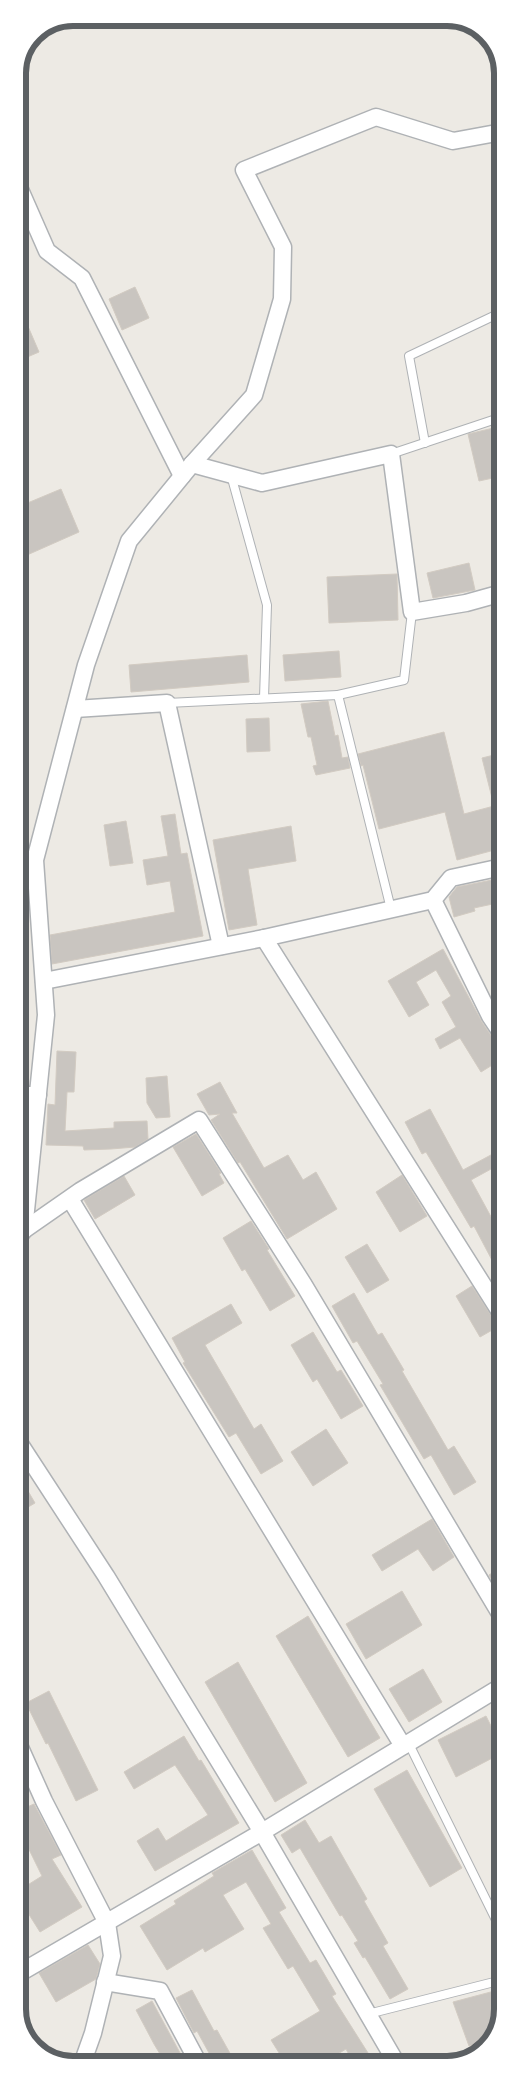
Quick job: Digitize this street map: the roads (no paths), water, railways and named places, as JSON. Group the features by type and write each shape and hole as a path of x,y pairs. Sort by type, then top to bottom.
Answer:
{"street":[{"path":"26,1193 46,1015 35,860 86,665 129,541 187,470 254,395 282,299 283,247 244,170 376,117 452,141 494,133"},
{"path":"26,202 47,251 82,278 187,470"},
{"path":"187,470 231,475 262,483 391,454 412,612 494,595"},
{"path":"75,709 167,703 221,946"},
{"path":"44,981 264,938 432,900 451,878 494,869"},
{"path":"432,900 494,1011"},
{"path":"264,938 494,1301"},
{"path":"26,1095 38,1095"},
{"path":"26,1230 80,1191 200,1120 304,1286 494,1604"},
{"path":"70,1199 406,1744"},
{"path":"26,1453 106,1576 262,1832 392,2056"},
{"path":"26,1969 262,1832 494,1691"},
{"path":"26,1761 44,1801 107,1923 112,1956 93,2033 85,2056"},
{"path":"106,1982 160,1991 195,2056"}],"lane":[{"path":"425,443 409,356 494,316"},
{"path":"391,454 494,420"},
{"path":"231,475 267,605 264,698"},
{"path":"167,703 338,695 404,680 412,612"},
{"path":"338,695 391,909"},
{"path":"406,1744 494,1916"},
{"path":"368,2014 494,1982"}]}
